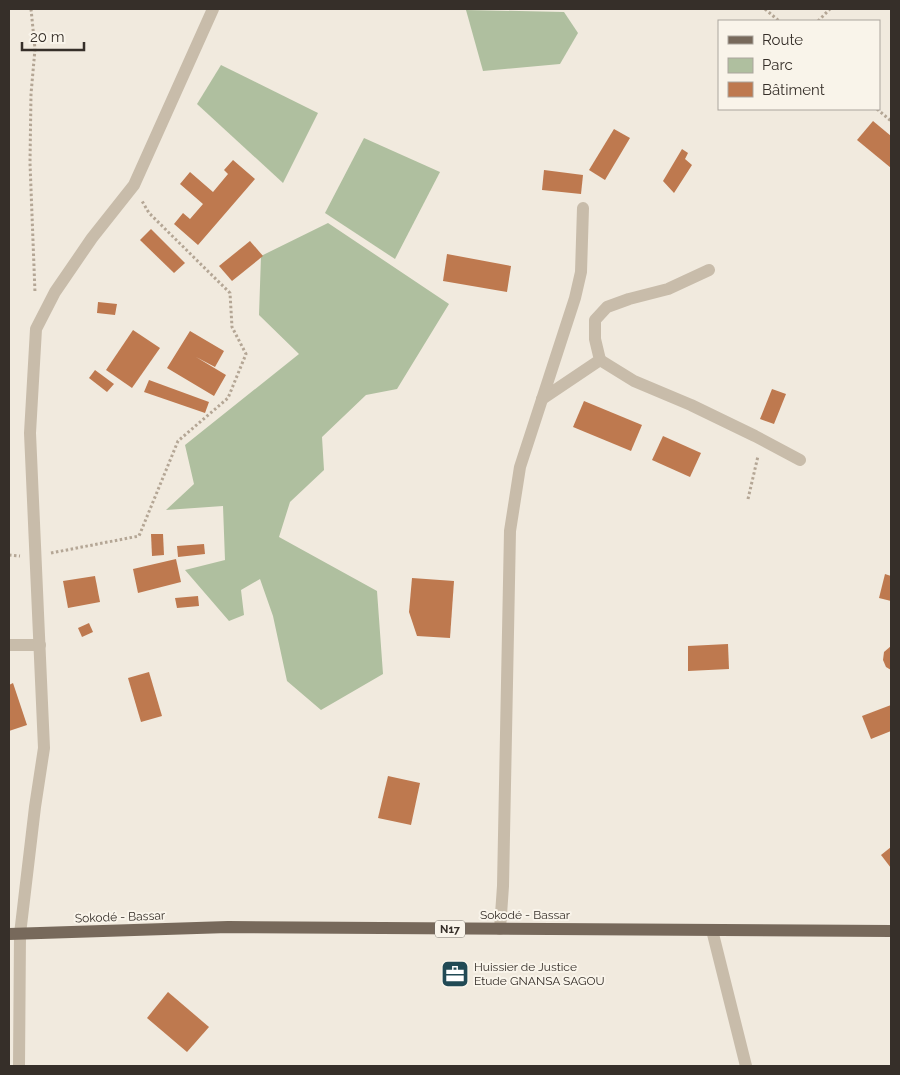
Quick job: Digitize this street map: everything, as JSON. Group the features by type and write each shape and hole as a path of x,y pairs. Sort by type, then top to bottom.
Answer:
{"main road":[{"name":"Sokodé - Bassar","path":"14,934 228,927 891,930"}],"street":[{"path":"19,1066 14,934 44,748 30,433 36,329 55,292 92,238 134,185 213,9"},
{"path":"500,929 503,886 510,531 520,467 575,298 581,272 583,208"},
{"path":"709,270 668,289 607,307 595,320 595,339 600,360 634,381 691,405 756,436 800,460"},
{"path":"542,399 600,360"},
{"path":"9,645 40,646"},
{"path":"712,930 746,1066"}],"path":[{"path":"31,9 35,49 31,94 30,163 35,300"},
{"path":"765,9 778,20"},
{"path":"819,20 830,9"},
{"path":"878,110 891,121"},
{"path":"36,556 139,536 178,441 228,398 246,354 232,327 230,293 149,213 134,185"},
{"path":"748,500 758,457 756,436"}],"green space":[{"path":"466,10 564,12 578,33 560,64 483,71"},
{"path":"221,65 318,113 283,183 197,104"},
{"path":"364,138 440,172 395,259 325,213"},
{"path":"328,223 449,304 397,389 366,395 322,437 324,470 290,502 279,537 377,591 383,674 321,710 287,681 273,616 260,579 241,590 244,615 229,621 185,570 225,560 223,506 166,510 194,484 185,445 299,354 259,315 261,256"}],"building":[{"path":"873,121 891,136 891,168 857,140"},
{"path":"614,129 630,138 605,180 589,170"},
{"path":"682,149 688,153 685,159 692,165 674,193 663,181"},
{"path":"233,160 255,179 198,245 174,224 183,213 190,219 203,204 180,184 190,172 213,192 228,174 224,170"},
{"path":"544,170 583,175 581,194 542,190"},
{"path":"151,229 185,263 174,273 140,240"},
{"path":"250,241 263,256 232,281 219,266"},
{"path":"447,254 511,266 507,292 443,281"},
{"path":"98,302 117,304 115,315 97,313"},
{"path":"133,330 160,348 132,388 106,370"},
{"path":"190,331 224,351 215,367 196,357 226,375 214,396 167,368"},
{"path":"95,370 114,384 107,392 89,378"},
{"path":"149,380 209,402 205,413 144,392"},
{"path":"772,389 786,394 774,424 760,419"},
{"path":"584,401 642,425 631,451 573,427"},
{"path":"663,436 701,453 690,477 652,460"},
{"path":"151,534 163,534 164,555 152,556"},
{"path":"204,544 205,554 178,557 177,546"},
{"path":"176,559 181,582 138,593 133,569"},
{"path":"885,574 891,576 891,601 879,598"},
{"path":"95,576 100,602 68,608 63,581"},
{"path":"412,578 454,581 450,638 417,636 409,612"},
{"path":"198,596 199,606 177,608 175,598"},
{"path":"89,623 93,632 82,637 78,628"},
{"path":"728,644 729,669 688,671 688,646"},
{"path":"891,646 891,670 886,667 883,660 884,652"},
{"path":"149,672 162,716 141,722 128,678"},
{"path":"13,683 27,725 9,731 9,685"},
{"path":"891,705 891,731 871,739 862,716"},
{"path":"388,776 420,783 411,825 378,818"},
{"path":"891,847 891,868 881,855"},
{"path":"168,992 209,1027 187,1052 147,1018"}],"place":[{"name":"Huissier de Justice Etude GNANSA SAGOU","path":"455,974"}]}
